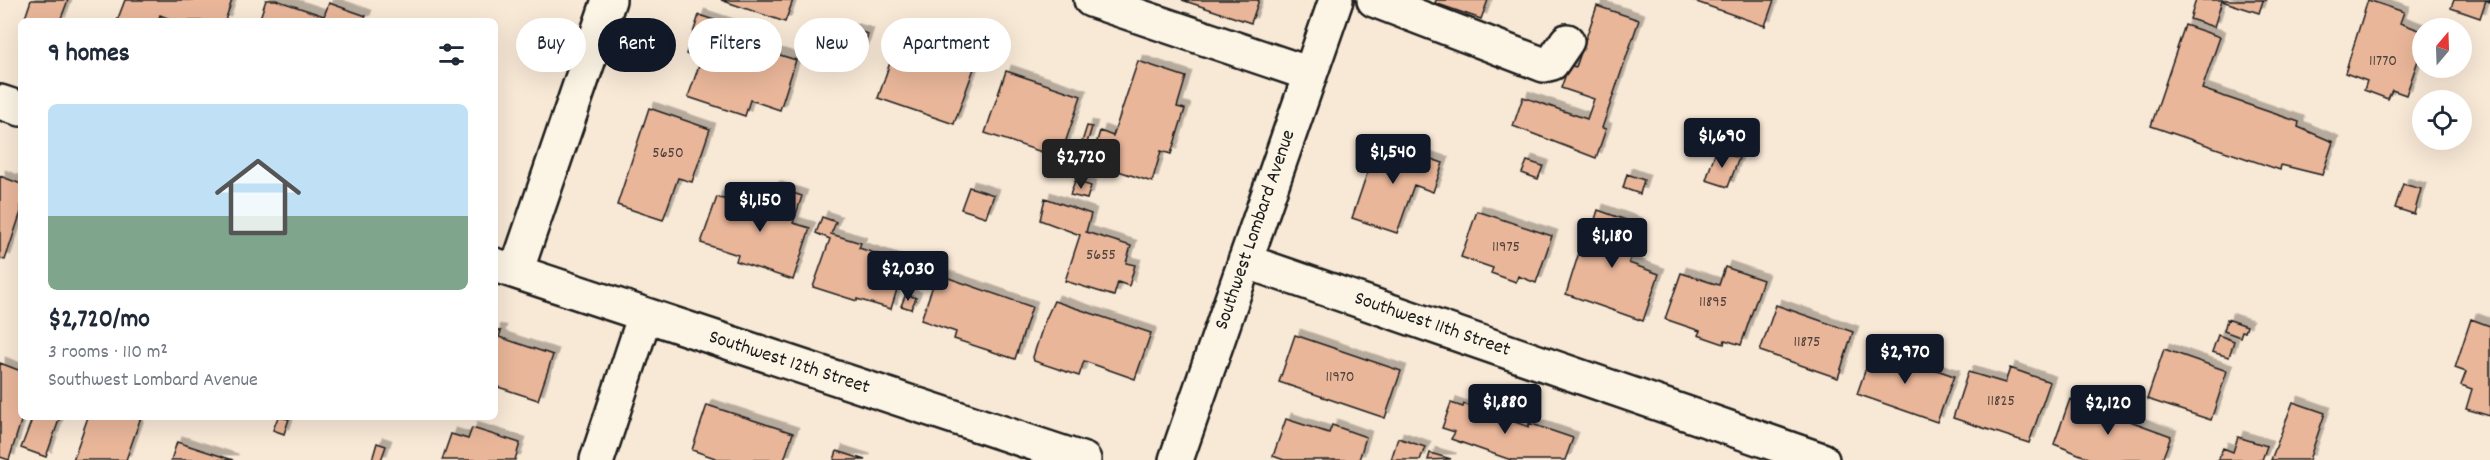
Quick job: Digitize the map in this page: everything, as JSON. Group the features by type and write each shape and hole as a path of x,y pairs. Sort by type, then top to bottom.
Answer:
{"street":[{"path":"506,268 609,0"},
{"path":"1091,0 1310,74"},
{"name":"Southwest Lombard Avenue","path":"1176,460 1336,0"},
{"path":"1374,0 1544,65 1552,63 1567,41"},
{"path":"0,102 18,108"},
{"name":"Southwest 11th Street","path":"1245,261 1822,460"},
{"name":"Southwest 12th Street","path":"506,268 1084,460"},
{"path":"597,460 645,315"}],"building":[{"path":"31,0 68,0 61,18 25,18"},
{"path":"125,0 232,0 226,18 168,18 160,15 159,18 118,18"},
{"path":"266,0 276,0 324,16 329,3 366,16 365,18 260,18"},
{"path":"721,0 793,0 785,22 782,18 773,18"},
{"path":"1182,0 1259,0 1251,23"},
{"path":"1436,0 1488,0 1481,19 1435,3"},
{"path":"1691,0 1774,0 1765,26"},
{"path":"2196,0 2267,0 2263,1 2259,13 2222,1 2214,27 2190,19"},
{"path":"2368,0 2404,12 2400,23 2412,27 2412,78 2406,95 2392,90 2388,99 2364,90 2367,81 2345,73"},
{"path":"2454,0 2486,0 2480,18 2451,8"},
{"path":"1597,6 1639,20 1602,128 1606,129 1596,158 1513,126 1523,97 1587,119 1594,99 1561,88 1569,65 1576,67"},
{"path":"2185,25 2220,37 2202,89 2299,122 2298,127 2333,142 2322,175 2281,165 2280,170 2151,126"},
{"path":"782,56 794,59 794,66 780,110 750,100 745,116 688,97 697,72 782,72"},
{"path":"1138,61 1186,77 1177,107 1185,109 1171,154 1161,151 1152,182 1103,166 1107,152 1095,148 1100,131 1113,136"},
{"path":"887,72 973,72 954,124 878,98"},
{"path":"1006,72 1081,96 1060,158 985,133"},
{"path":"649,108 710,129 692,182 678,178 663,220 617,205"},
{"path":"1087,126 1092,127 1087,143 1082,142"},
{"path":"1378,141 1443,163 1433,192 1414,185 1397,233 1352,218"},
{"path":"1716,150 1739,158 1728,187 1706,180"},
{"path":"1527,161 1543,166 1538,179 1522,173"},
{"path":"1627,174 1644,180 1640,194 1623,188"},
{"path":"0,176 18,183 18,221 5,260 0,259"},
{"path":"1075,181 1091,186 1087,199 1070,195"},
{"path":"2403,184 2421,189 2414,214 2395,208"},
{"path":"774,187 802,196 793,223 810,228 793,280 736,261 738,255 701,243 717,197 766,213"},
{"path":"969,187 994,195 986,217 961,209"},
{"path":"1045,198 1091,214 1086,232 1131,246 1126,263 1135,265 1129,286 1118,282 1114,296 1065,281 1080,235 1040,220"},
{"path":"1598,210 1637,224 1631,243 1636,244 1629,263 1659,274 1643,321 1566,294 1587,227 1592,229"},
{"path":"1477,211 1552,236 1536,283 1518,276 1516,282 1491,273 1493,268 1461,257"},
{"path":"822,217 836,222 831,234 861,243 859,248 905,263 891,309 813,287 830,239 816,233"},
{"path":"1725,267 1763,280 1741,345 1725,340 1724,344 1698,335 1700,331 1665,319 1681,273 1719,285"},
{"path":"937,274 1032,307 1015,359 954,339 956,332 921,320"},
{"path":"906,294 916,298 911,309 901,306"},
{"path":"1054,301 1151,333 1135,379 1084,361 1079,376 1034,361 1033,357 1044,323"},
{"path":"1776,305 1853,332 1838,378 1760,351"},
{"path":"2227,319 2247,326 2240,337 2224,331"},
{"path":"2471,319 2490,326 2490,416 2466,409 2472,389 2461,385 2466,372 2455,368"},
{"path":"498,330 501,331 499,337 553,355 538,400 498,387"},
{"path":"1295,335 1401,371 1385,418 1279,382"},
{"path":"2218,335 2234,341 2229,357 2212,352"},
{"path":"1873,348 1954,376 1937,422 1857,394"},
{"path":"2164,349 2227,371 2211,420 2147,399"},
{"path":"0,363 18,370 18,420 21,420 9,460 0,457"},
{"path":"2010,368 2050,382 2029,443 1953,418 1968,372 2005,383"},
{"path":"2070,399 2171,436 2162,460 2093,460 2054,444"},
{"path":"2293,402 2325,413 2309,460 2271,460"},
{"path":"1451,403 1463,407 1464,404 1484,411 1485,407 1516,418 1515,422 1529,427 1529,423 1573,438 1565,460 1511,460 1451,439 1455,432 1442,428"},
{"path":"707,405 793,433 784,460 721,460 692,450"},
{"path":"1286,419 1329,433 1332,425 1366,437 1359,460 1284,460 1273,456"},
{"path":"26,420 59,420 46,457 21,448 31,422"},
{"path":"87,420 140,420 126,460 73,460"},
{"path":"277,420 289,420 284,434 273,430"},
{"path":"472,428 520,443 515,460 442,460 451,434 468,439"},
{"path":"2238,437 2267,446 2262,460 2218,460 2223,448 2233,452"},
{"path":"1398,438 1425,447 1420,460 1391,460"},
{"path":"177,442 233,460 171,460"},
{"path":"377,443 386,446 381,460 372,460"},
{"path":"837,451 865,460 834,460"},
{"path":"1430,453 1451,459 1428,460"}]}
